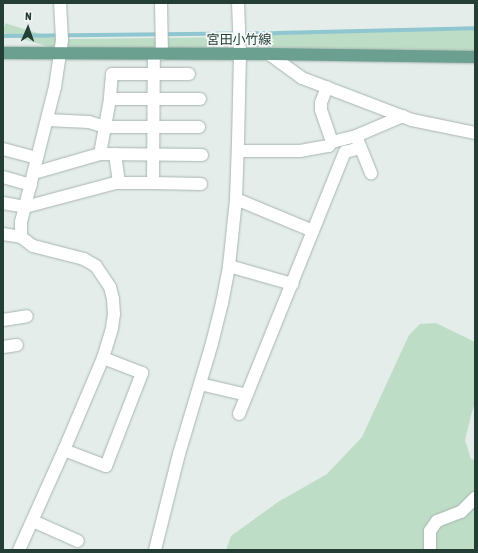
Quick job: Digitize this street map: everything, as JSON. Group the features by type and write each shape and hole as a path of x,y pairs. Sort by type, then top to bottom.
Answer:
{"main road":[{"name":"宮田小竹線","path":"3,53 269,54 475,57"}],"street":[{"path":"21,236 21,222 55,86 62,40 60,3"},
{"path":"153,183 154,74 161,32 161,3"},
{"path":"155,550 222,304 228,266 236,199 238,151 240,54 238,3"},
{"path":"269,54 302,78 403,116 475,133"},
{"path":"100,154 110,99 112,74 189,74"},
{"path":"327,87 321,103 321,110 332,142"},
{"path":"110,99 200,99"},
{"path":"240,414 345,152 358,142 403,116"},
{"path":"47,120 89,122 105,127 199,127"},
{"path":"238,151 300,151 329,146 332,142 358,142"},
{"path":"358,142 371,174"},
{"path":"3,149 37,158"},
{"path":"3,177 32,179 100,154 202,155"},
{"path":"115,154 119,183"},
{"path":"3,203 25,207 119,183 201,184"},
{"path":"236,199 313,231"},
{"path":"3,234 21,236 33,246 84,259 96,266 104,276 114,299 114,314 103,358 33,521 19,550"},
{"path":"228,266 292,284"},
{"path":"3,320 27,316"},
{"path":"3,347 17,345"},
{"path":"64,450 106,466 142,373 103,358"},
{"path":"200,384 247,395"},
{"path":"430,550 430,531 437,521 460,512 475,498"},
{"path":"33,521 78,541"}],"green space":[{"path":"5,23 57,39 54,49 3,33"},
{"path":"475,30 475,52 257,47 251,41 251,36 254,35 257,40 263,39 267,34"},
{"path":"228,37 228,42 218,49 169,49 166,38"},
{"path":"158,38 155,49 68,49 65,42 65,39"},
{"path":"436,323 475,342 475,404 465,440 471,459 475,460 475,550 226,550 231,536 278,502 327,474 362,437 409,335 420,324"}],"waterway":[{"path":"3,36 277,33 475,28"}]}
